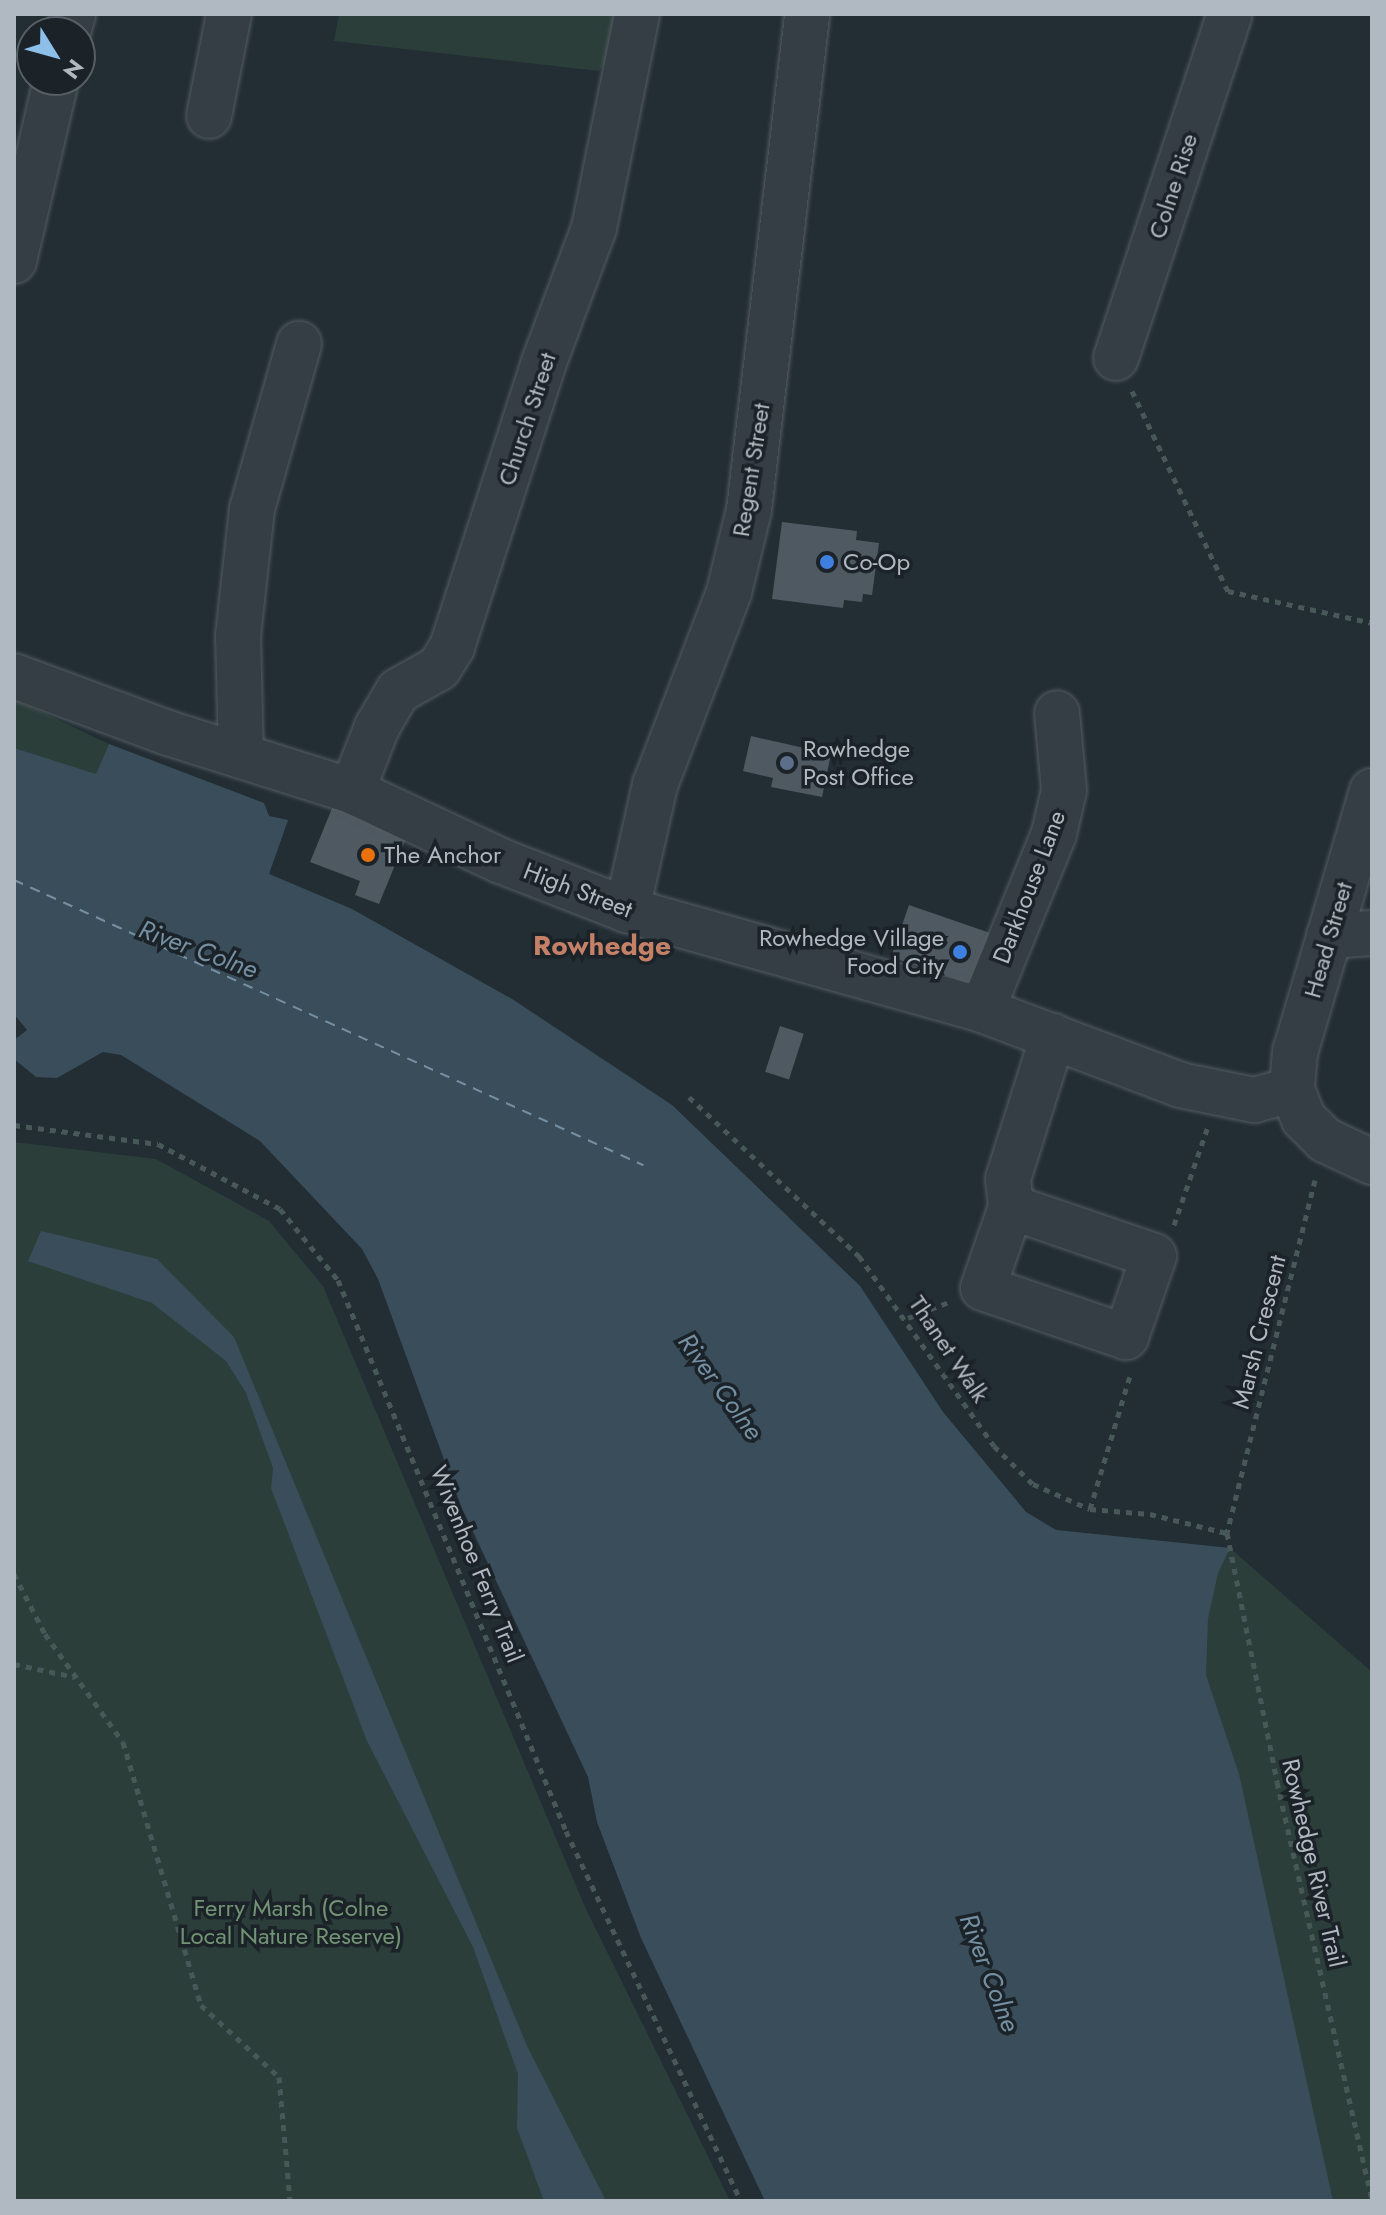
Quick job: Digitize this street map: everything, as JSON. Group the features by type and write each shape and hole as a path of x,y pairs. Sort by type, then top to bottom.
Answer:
{"street":[{"path":"209,116 229,14"},
{"name":"Church Street","path":"352,791 377,727 398,691 439,668 452,647 543,365 594,228 637,14"},
{"name":"Regent Street","path":"627,910 655,785 729,592 749,510 807,14"},
{"name":"Colne Rise","path":"1116,358 1230,14"},
{"path":"14,261 52,96"},
{"path":"241,756 238,636 252,509 299,344"},
{"name":"High Street","path":"14,676 241,756 352,791 501,861 627,910 982,1010 1219,1095 1254,1100 1292,1090"},
{"name":"Darkhouse Lane","path":"982,1010 1054,834 1064,790 1057,713"},
{"name":"Head Street","path":"1292,1090 1295,1052 1372,791"},
{"path":"1329,936 1372,933"},
{"path":"1011,1207 1154,1256 1126,1337 983,1288 1011,1207 1008,1179 1053,1036"},
{"path":"1292,1090 1304,1119 1325,1140 1372,1162"}],"path":[{"path":"1116,358 1228,591 1372,623"},
{"path":"1154,1256 1169,1239 1219,1095"},
{"name":"Thanet Walk","path":"689,1097 859,1256 994,1446 1033,1484 1090,1509 1150,1514 1227,1533"},
{"name":"Wivenhoe Ferry Trail","path":"14,1125 158,1144 280,1209 338,1280 566,1831 741,2201"},
{"name":"Marsh Crescent","path":"1227,1533 1325,1140"},
{"path":"1090,1509 1137,1353 1126,1337"},
{"name":"Rowhedge River Trail","path":"1227,1533 1277,1782 1372,2200"},
{"path":"14,1574 45,1634 123,1742 201,2005 279,2077 290,2201"},
{"path":"14,1664 76,1677"}],"green space":[{"path":"339,14 626,14 620,49 598,71 334,41"},
{"path":"14,699 109,744 264,803 269,816 288,820 269,874 352,909 512,999 672,1105 860,1286 943,1412 1026,1512 1056,1530 1230,1548 1372,1672 1372,2201 1090,2201 1057,2096 14,814"},
{"name":"Ferry Marsh (Colne Local Nature Reserve)","path":"14,1142 156,1159 269,1221 323,1286 585,1907 730,2201 14,2201"}],"water":[{"name":"River Colne","path":"109,744 264,803 269,816 288,820 269,874 352,909 512,999 672,1105 860,1286 943,1412 1026,1512 1056,1530 1230,1548 1218,1573 1208,1619 1206,1675 1239,1774 1333,2201 765,2201 641,1938 597,1822 588,1777 461,1506 378,1279 362,1249 260,1141 121,1055 103,1052 57,1078 36,1077 14,1059 14,1040 27,1030 14,1014 14,748 96,774"},
{"path":"41,1231 157,1259 234,1337 527,2046 606,2201 544,2201 517,2128 518,2074 473,1947 367,1741 271,1488 273,1468 246,1393 226,1361 152,1303 28,1261"}],"building":[{"name":"Co-Op","path":"782,522 857,531 856,540 879,543 872,595 863,594 862,602 844,600 843,608 772,599"},
{"name":"Rowhedge Post Office","path":"751,736 831,754 822,797 771,787 773,778 743,771"},
{"path":"335,801 409,831 379,904 355,895 360,881 310,862"},
{"name":"Rowhedge Village Food City","path":"909,905 996,935 978,987 891,957"},
{"path":"780,1026 804,1034 789,1079 765,1072"}],"ferry route":[{"path":"14,880 643,1165"}],"place":[{"name":"Co-Op","path":"827,562"},
{"name":"Rowhedge Post Office","path":"787,763"},
{"name":"The Anchor","path":"368,855"},
{"name":"Rowhedge Village Food City","path":"960,952"}],"district":[{"name":"Rowhedge","path":"602,946"}]}
